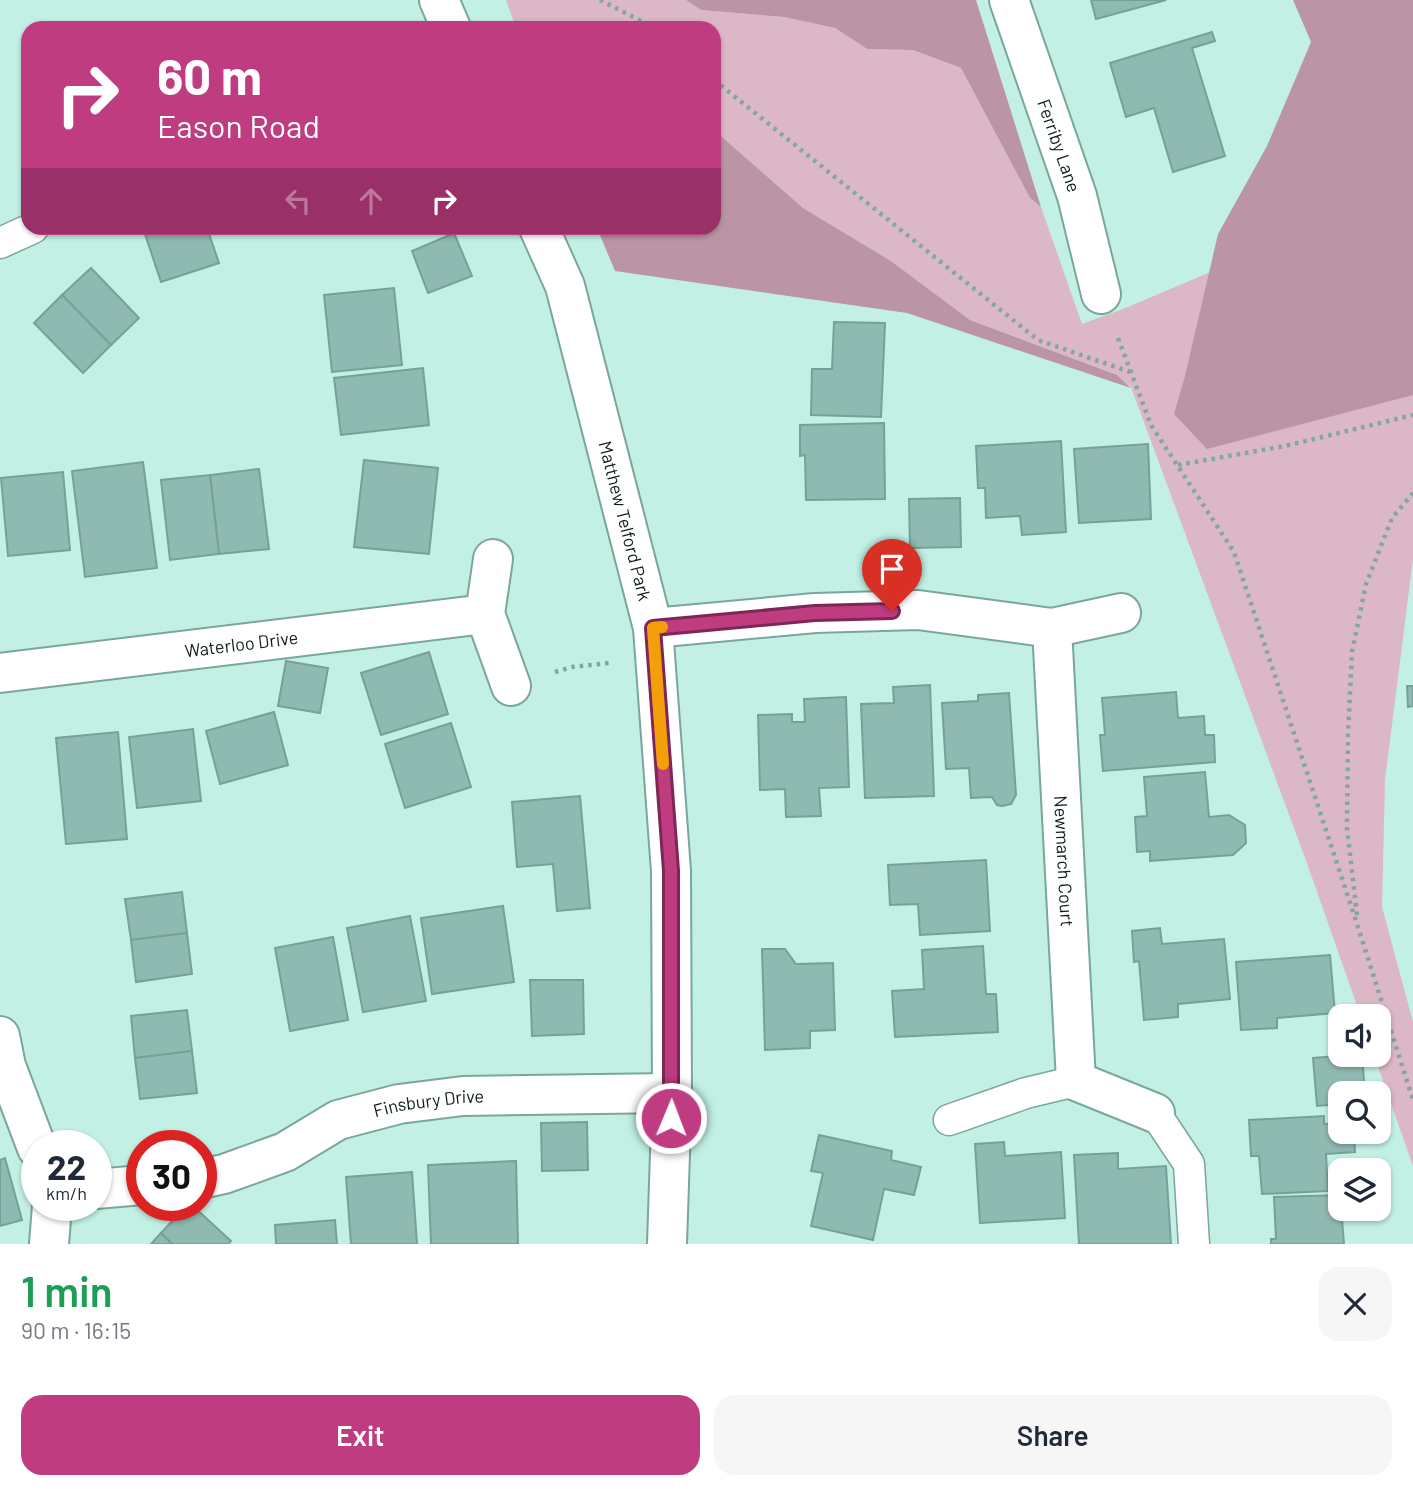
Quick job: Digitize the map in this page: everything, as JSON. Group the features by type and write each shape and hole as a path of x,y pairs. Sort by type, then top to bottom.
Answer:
{"street":[{"path":"439,0 448,21"},
{"name":"Ferriby Lane","path":"1009,0 1077,196 1101,293"},
{"name":"Matthew Telford Park","path":"542,235 565,286 654,643 671,871 672,1093 667,1244"},
{"path":"493,559 485,614 511,686"},
{"path":"654,643 815,613 918,610 1052,628 1121,613"},
{"name":"Waterloo Drive","path":"0,673 485,614"},
{"name":"Newmarch Court","path":"1052,628 1076,1081"},
{"path":"0,1036 6,1066 30,1130"},
{"path":"1076,1081 1155,1113"},
{"name":"Finsbury Drive","path":"217,1176 285,1152 338,1121 399,1104 463,1096 672,1093"},
{"path":"49,1244 51,1221"}],"lane":[{"path":"0,243 21,233"},
{"path":"949,1120 1026,1093 1076,1081"},
{"path":"1155,1113 1189,1164 1194,1244"}],"path":[{"path":"600,0 639,21"},
{"path":"721,86 1038,340 1131,372"},
{"path":"1101,293 1151,425 1234,552 1359,927 1413,1100"},
{"path":"1177,465 1284,446 1413,415"},
{"path":"1359,927 1347,828 1352,652 1366,584 1392,518 1413,493"},
{"path":"511,686 654,643"}],"shaded area":[{"path":"506,0 686,0 701,10 784,17 835,28 867,49 913,50 961,68 1030,198 1041,207 1082,324 1232,263 1413,370 1413,559 1385,780 1382,907 1413,1022 1413,1166 1391,1103 1391,1081 1383,1081 1378,1067 1391,1067 1391,1004 1356,1004 1131,387 1117,375 970,320 891,261 803,208 721,136 721,21 514,21"},
{"path":"686,0 976,0 1041,207 1030,198 961,68 913,50 867,49 835,28 784,17 701,10"},
{"path":"1293,0 1413,0 1413,395 1207,449 1174,414 1218,234 1267,146 1311,42"},
{"path":"721,136 803,208 891,261 970,320 1117,375 1131,388 907,313 615,271 600,235 721,235"}],"building":[{"path":"1091,0 1166,0 1096,19"},
{"path":"1212,32 1215,41 1192,48 1225,156 1173,172 1154,108 1126,117 1110,63"},
{"path":"145,235 209,235 219,263 161,282"},
{"path":"455,235 472,276 428,293 412,251"},
{"path":"91,268 139,318 111,345 62,295"},
{"path":"394,288 402,365 332,372 324,295"},
{"path":"62,295 111,345 83,373 34,323"},
{"path":"834,322 885,323 881,417 811,415 812,369 832,369"},
{"path":"423,368 429,425 341,435 334,378"},
{"path":"884,423 885,499 806,500 805,455 800,456 800,425"},
{"path":"1061,441 1066,532 1022,535 1020,516 986,518 985,488 978,488 976,446"},
{"path":"1148,444 1151,519 1079,523 1074,449"},
{"path":"364,460 438,468 429,554 354,547"},
{"path":"143,462 157,568 85,577 72,471"},
{"path":"259,469 269,549 219,554 210,475"},
{"path":"63,472 70,550 8,556 1,478"},
{"path":"210,475 219,554 170,560 161,480"},
{"path":"960,498 961,547 910,548 909,499"},
{"path":"429,652 448,714 381,735 361,673"},
{"path":"286,661 328,668 320,713 278,706"},
{"path":"930,685 934,796 865,798 861,704 894,703 893,687"},
{"path":"1407,686 1413,686 1413,706 1408,707"},
{"path":"1176,692 1178,718 1204,716 1205,735 1214,735 1215,762 1103,771 1100,735 1105,735 1102,698"},
{"path":"1009,693 1016,795 1011,804 1002,806 997,805 992,797 971,798 969,768 946,769 942,703 978,701 978,695"},
{"path":"846,697 849,787 819,788 821,816 786,817 785,789 760,790 758,715 792,714 792,722 805,722 804,699"},
{"path":"274,712 288,765 220,784 206,731"},
{"path":"451,723 471,787 405,808 385,744"},
{"path":"193,729 201,801 137,808 129,737"},
{"path":"118,732 127,839 66,844 56,738"},
{"path":"1205,772 1209,817 1229,815 1245,825 1246,843 1233,855 1150,861 1150,851 1137,852 1135,817 1147,816 1144,777"},
{"path":"580,796 590,908 557,911 553,864 517,867 512,802"},
{"path":"986,860 990,931 920,935 918,904 890,905 888,865"},
{"path":"182,892 187,933 131,940 125,899"},
{"path":"503,906 514,982 432,994 421,918"},
{"path":"410,916 426,1001 363,1012 347,928"},
{"path":"1160,928 1162,944 1224,939 1230,999 1178,1004 1178,1017 1144,1020 1139,961 1134,962 1132,931"},
{"path":"187,933 192,974 136,982 131,940"},
{"path":"333,937 348,1020 290,1031 275,948"},
{"path":"983,946 986,994 996,994 998,1032 895,1037 892,991 924,989 922,950"},
{"path":"762,949 785,949 796,964 833,963 835,1030 810,1031 810,1048 765,1050"},
{"path":"1330,955 1334,1004 1328,1004 1328,1014 1277,1018 1277,1028 1241,1030 1236,962"},
{"path":"530,980 583,980 584,1034 532,1036"},
{"path":"187,1010 192,1051 135,1058 131,1016"},
{"path":"192,1051 197,1093 140,1099 135,1058"},
{"path":"1328,1057 1328,1067 1363,1067 1364,1081 1328,1081 1328,1105 1317,1106 1313,1058"},
{"path":"1324,1116 1324,1124 1328,1124 1328,1144 1355,1144 1355,1152 1326,1154 1328,1191 1262,1194 1259,1156 1251,1156 1249,1120"},
{"path":"587,1122 588,1170 542,1171 541,1123"},
{"path":"819,1135 892,1151 891,1160 921,1167 914,1195 884,1189 873,1240 811,1226 823,1173 811,1171"},
{"path":"1004,1142 1005,1156 1061,1152 1065,1218 980,1223 975,1144"},
{"path":"1118,1153 1118,1169 1166,1166 1171,1244 1079,1244 1074,1155"},
{"path":"5,1158 21,1220 0,1226 0,1160"},
{"path":"516,1161 518,1244 431,1244 428,1165"},
{"path":"412,1172 417,1244 351,1244 346,1177"},
{"path":"1328,1195 1328,1221 1342,1221 1344,1244 1271,1244 1271,1239 1276,1239 1274,1197"},
{"path":"335,1220 337,1244 276,1244 275,1225"},
{"path":"172,1221 209,1221 231,1241 228,1244 172,1244 161,1233"},
{"path":"161,1233 172,1244 151,1244"}],"slow traffic":[{"path":"662,627 653,628 663,764"}],"route":[{"path":"671,1118 671,871 653,628 815,613 892,611"}]}
